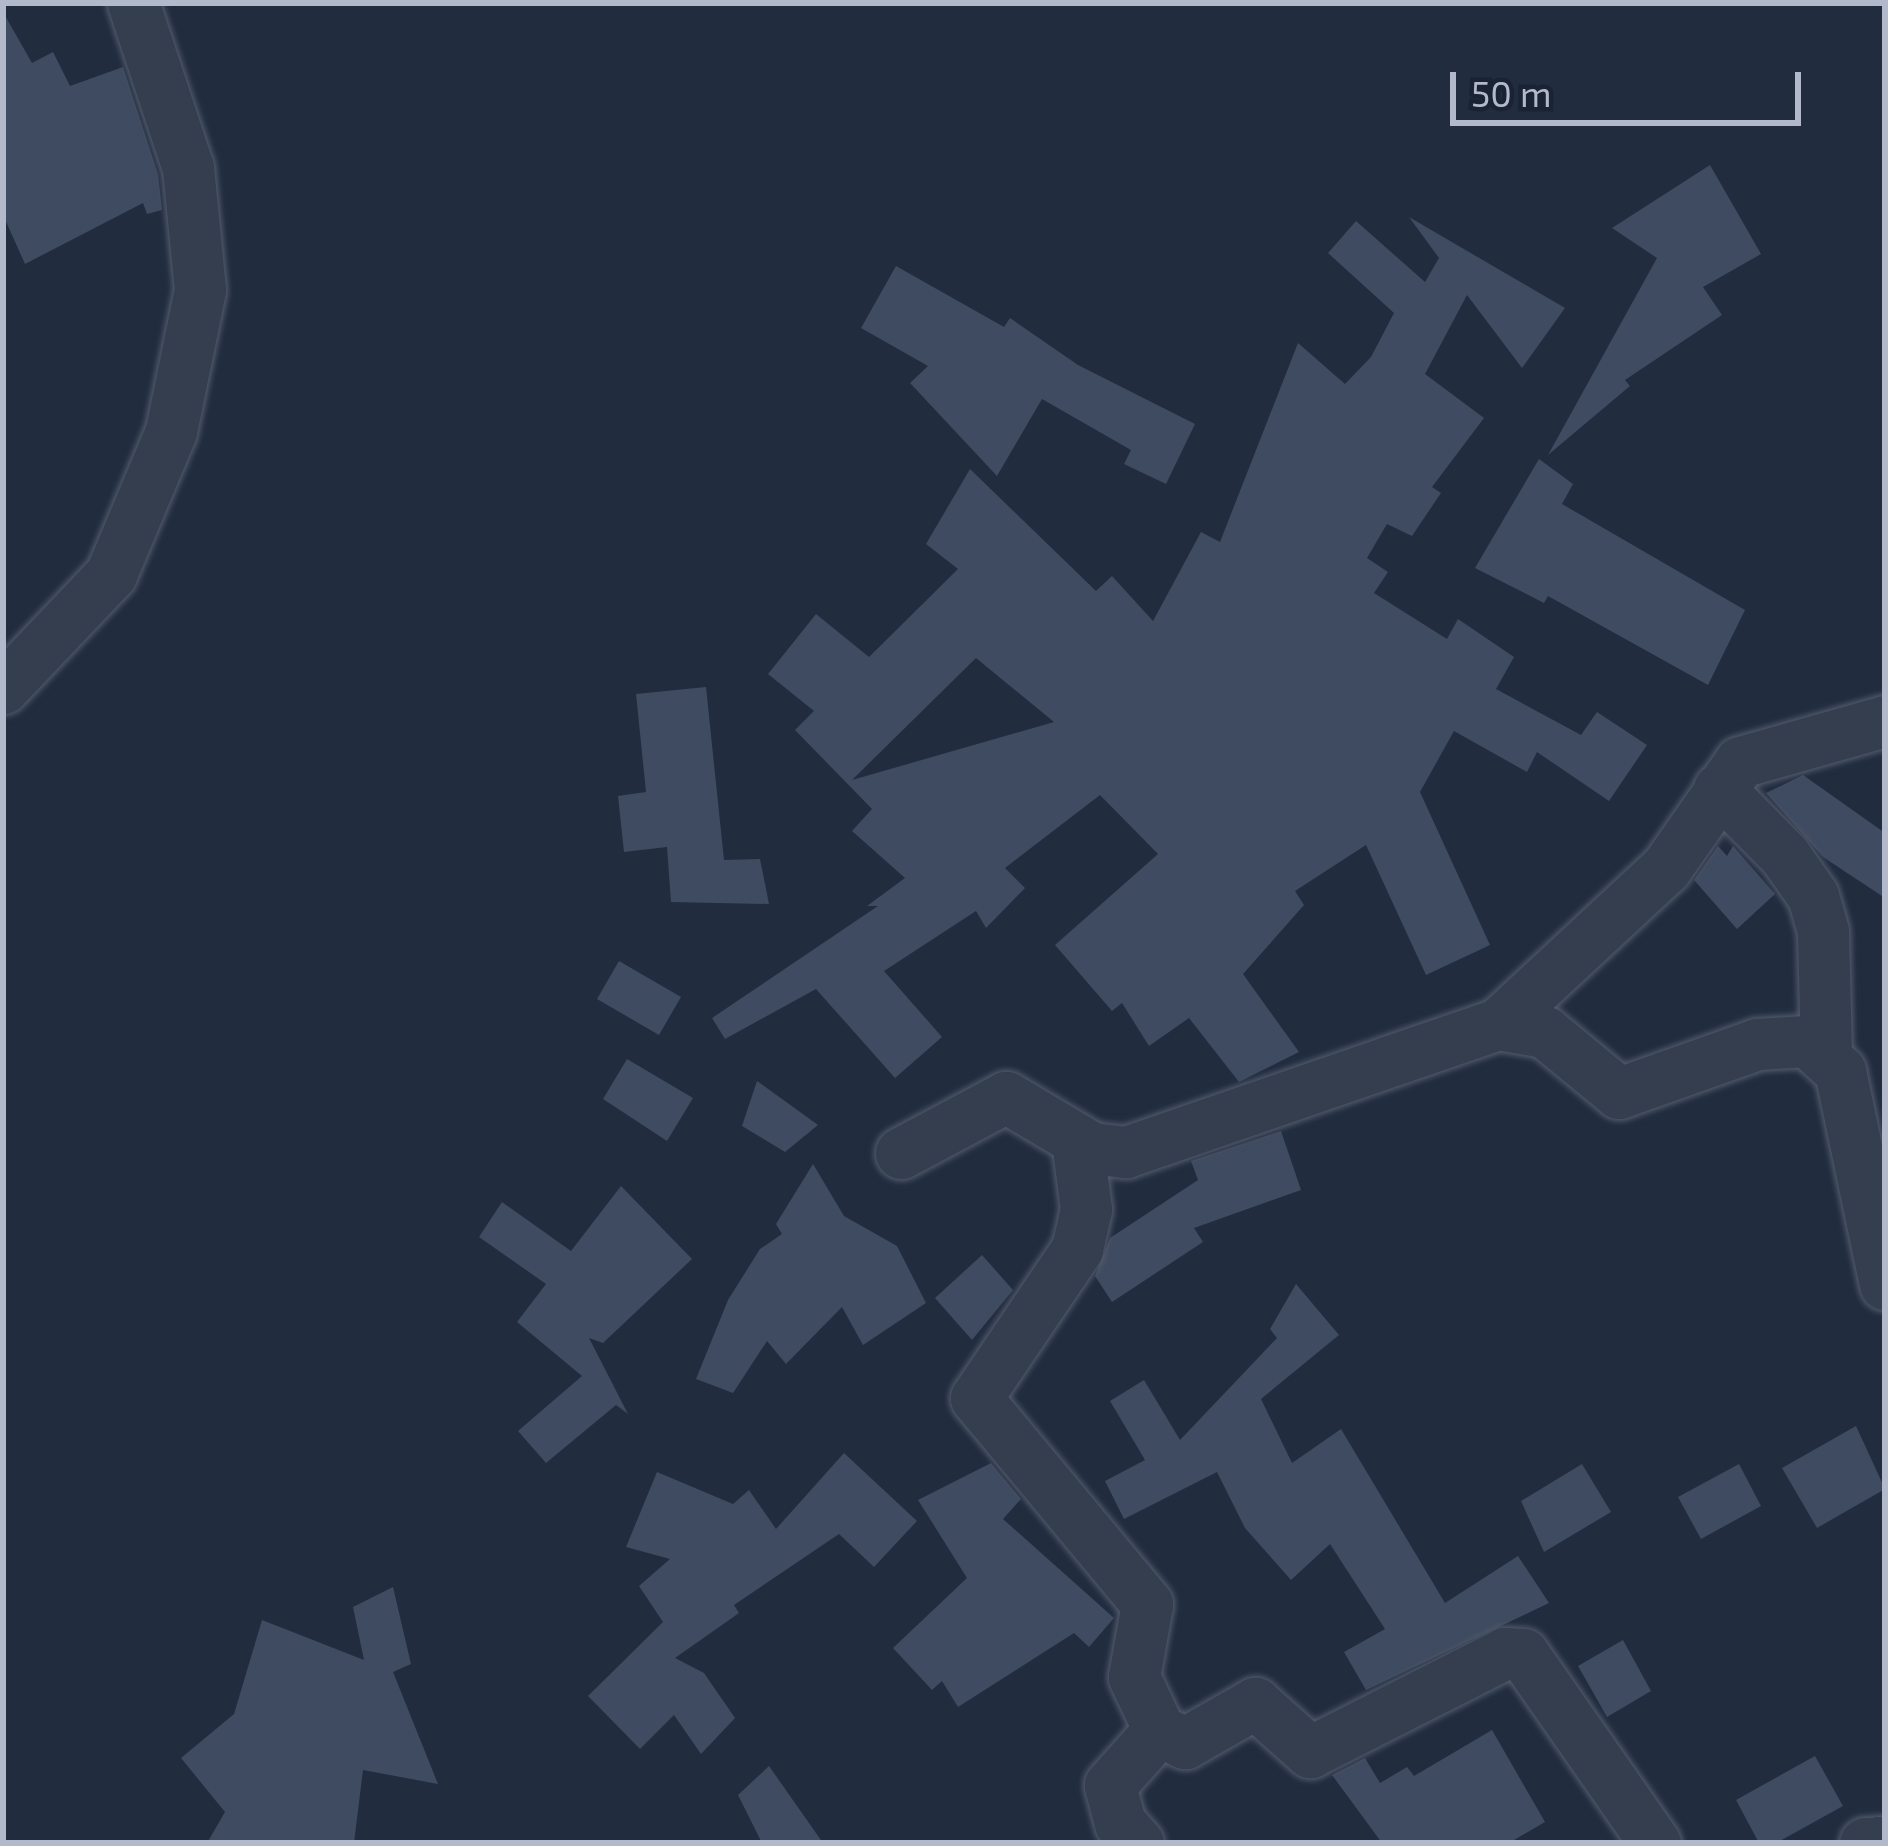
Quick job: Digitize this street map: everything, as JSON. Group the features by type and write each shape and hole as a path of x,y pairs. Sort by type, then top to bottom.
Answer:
{"street":[{"path":"3,688 111,574 171,431 200,290 188,168 133,3"},
{"path":"901,1153 1006,1097 1077,1140 1126,1153 1498,1024 1666,868 1740,762 1885,721"},
{"path":"1719,789 1785,856 1813,896 1823,932 1826,1052 1840,1072 1885,1284"},
{"path":"1498,1024 1545,1033 1619,1093 1783,1038 1826,1052"},
{"path":"1077,1140 1084,1231 976,1398 1147,1604 1134,1677 1160,1730 1185,1743 1256,1703 1310,1752 1504,1653 1523,1654 1655,1843"},
{"path":"1138,1843 1120,1822 1110,1786 1160,1730"},
{"path":"1865,1843 1885,1842"}],"building":[{"path":"3,12 32,63 53,52 70,86 123,67 158,174 162,210 147,214 143,203 25,264 3,215"},
{"path":"1710,165 1761,254 1703,287 1722,315 1625,380 1630,386 1548,455 1657,258 1612,228"},
{"path":"1409,217 1565,308 1522,368 1467,295 1425,374 1484,418 1432,487 1441,493 1412,536 1387,524 1367,558 1388,572 1374,593 1447,639 1458,619 1514,657 1496,689 1581,735 1597,712 1647,745 1609,801 1537,752 1527,772 1454,731 1420,792 1490,945 1426,975 1366,845 1295,891 1304,905 1243,974 1299,1052 1239,1082 1189,1018 1149,1046 1122,1003 1112,1011 1055,945 1158,854 1100,795 1005,868 1025,888 986,928 976,911 884,971 942,1037 895,1078 816,989 725,1039 712,1018 878,906 867,906 905,878 852,831 872,809 795,730 814,711 768,674 816,614 869,657 958,569 926,544 970,469 1096,591 1112,576 1153,621 1201,532 1220,542 1298,343 1345,384 1371,357 1394,313 1328,253 1356,221 1425,282 1439,258","holes":["976,658 1054,722 852,780"]},
{"path":"896,266 1004,327 1010,318 1078,365 1195,424 1166,484 1124,464 1131,450 1042,399 997,476 910,383 928,366 861,328"},
{"path":"1539,459 1573,484 1562,504 1745,610 1708,685 1548,596 1544,603 1475,568"},
{"path":"706,687 724,860 760,859 769,904 671,902 667,847 624,852 618,796 646,792 636,694"},
{"path":"1803,775 1885,833 1885,898 1823,857 1766,793"},
{"path":"1718,846 1727,856 1733,846 1775,894 1737,929 1694,880"},
{"path":"619,961 681,997 659,1035 597,999"},
{"path":"627,1059 693,1098 667,1141 603,1099"},
{"path":"757,1081 818,1125 785,1152 742,1126"},
{"path":"1281,1131 1301,1190 1194,1228 1203,1242 1112,1302 1095,1276 1110,1238 1198,1180 1191,1161"},
{"path":"813,1164 844,1216 897,1246 926,1303 863,1345 842,1307 786,1364 767,1341 733,1393 696,1379 728,1300 760,1249 782,1234 776,1224"},
{"path":"621,1186 692,1259 603,1343 589,1338 628,1414 616,1405 546,1463 518,1431 582,1376 517,1322 546,1284 479,1237 502,1202 571,1251"},
{"path":"982,1255 1013,1290 972,1340 935,1298"},
{"path":"1296,1284 1339,1335 1261,1399 1292,1463 1341,1429 1445,1603 1518,1556 1549,1603 1366,1690 1344,1652 1385,1629 1330,1544 1291,1580 1245,1528 1217,1472 1124,1519 1105,1481 1145,1460 1110,1401 1144,1380 1180,1440 1277,1338 1270,1329"},
{"path":"1856,1426 1885,1489 1817,1528 1782,1468"},
{"path":"844,1453 917,1521 874,1567 839,1534 734,1605 739,1613 675,1658 704,1673 735,1718 701,1754 674,1715 640,1749 588,1696 663,1622 639,1586 670,1559 626,1547 657,1472 733,1504 749,1490 776,1529"},
{"path":"991,1463 1021,1499 1003,1519 1114,1618 1089,1647 1074,1633 958,1707 942,1681 932,1690 893,1648 967,1578 918,1500"},
{"path":"1582,1464 1611,1512 1544,1552 1521,1501"},
{"path":"1739,1464 1761,1506 1701,1539 1678,1497"},
{"path":"393,1587 411,1664 393,1672 438,1784 363,1770 354,1843 207,1843 225,1812 181,1758 234,1714 262,1620 364,1660 353,1607"},
{"path":"1623,1640 1651,1691 1607,1717 1578,1666"},
{"path":"1492,1730 1545,1822 1509,1843 1382,1843 1332,1775 1365,1758 1380,1783 1407,1767 1414,1776"},
{"path":"1815,1756 1843,1806 1776,1843 1759,1843 1736,1800"},
{"path":"769,1766 823,1843 762,1843 738,1795"}]}
